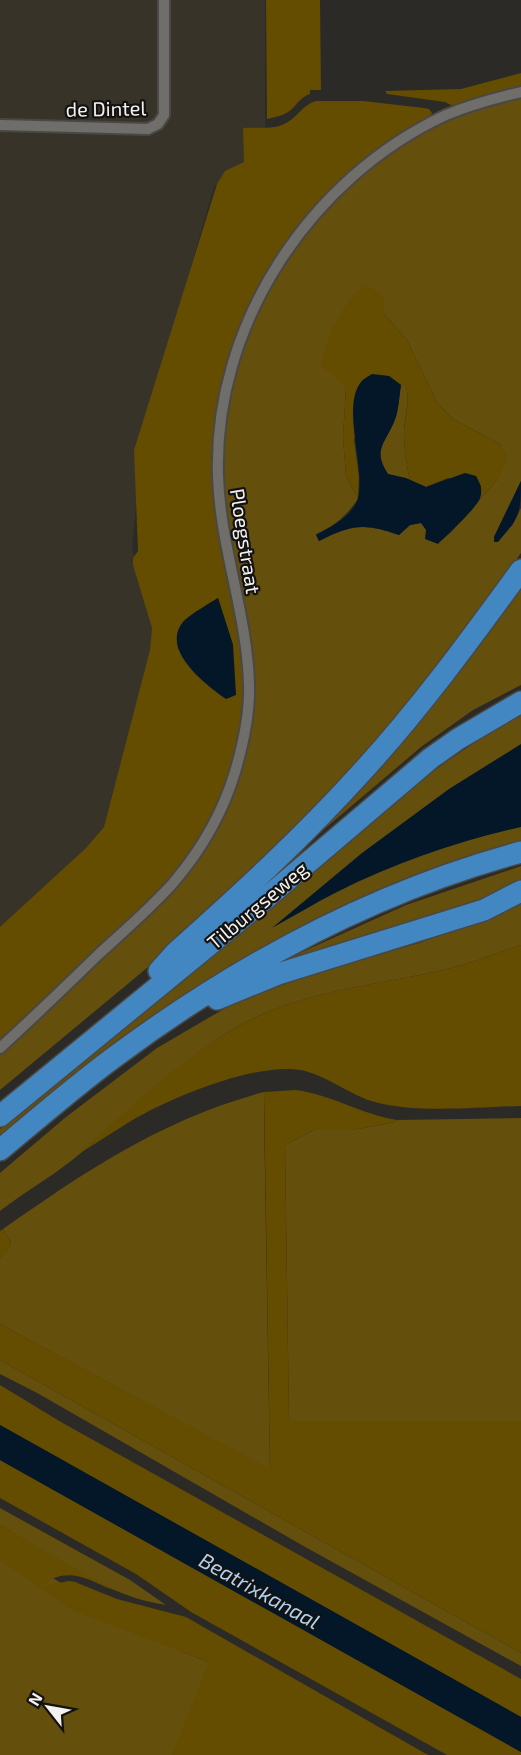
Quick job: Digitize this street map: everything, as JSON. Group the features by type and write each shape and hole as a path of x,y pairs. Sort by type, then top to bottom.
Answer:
{"highway":[{"path":"108,1027 176,952 312,826 362,773 452,663 521,570"},
{"name":"Tilburgseweg","path":"0,1116 258,905 431,758 458,739 521,702"},
{"name":"Tilburgseweg","path":"0,1150 113,1058 213,989 273,954 375,903 521,852"},
{"path":"175,1014 278,974 484,910 521,891"}],"street":[{"name":"de Dintel","path":"0,125 148,129 158,124 164,115 164,0"},
{"name":"Ploegstraat","path":"0,1048 173,883 203,843 224,802 235,772 248,709 249,685 242,623 221,520 218,475 219,444 222,414 231,370 243,333 269,277 320,209 375,159 444,116 521,92"}],"shaded area":[{"path":"0,0 265,0 265,134 244,169 214,187 143,434 132,548 157,635 118,829 0,932"},
{"path":"266,0 320,0 321,90 310,90 310,94 291,110 267,119"},
{"path":"521,73 521,89 453,106 445,102 387,94 385,91 461,89"},
{"path":"521,96 521,481 494,537 512,526 521,508 521,553 422,690 322,804 171,948 0,1090 0,1051 176,885 251,710 224,519 222,445 234,371 247,334 272,279 322,211 378,162 429,128 460,114","holes":["383,313 407,340 438,404 453,419 502,445 497,480 451,532 438,543 421,523 410,525 399,535 377,528 359,527 341,531 319,541 316,534 340,520 358,499 346,476 343,438 346,386"]},
{"path":"363,101 424,108 429,109 432,113 425,122 325,199 295,231 259,287 233,350 217,417 214,451 217,526 241,649 243,693 239,736 229,778 210,822 197,844 166,884 0,1039 0,927 86,848 104,827 150,650 152,628 133,565 133,558 138,551 134,450 217,184 225,171 244,162 243,128 282,125 312,102","holes":["218,598 233,645 178,649 177,639 179,630 188,618"]},
{"path":"363,285 367,289 371,287 384,298 383,313 407,340 438,404 453,419 502,445 508,457 497,480 480,499 481,485 448,478 426,487 410,480 404,437 407,390 405,384 401,385 389,376 354,439 359,477 358,499 346,476 343,438 346,386 320,365 332,327 350,299"},
{"path":"405,383 408,401 404,444 410,480 388,474 381,459 382,447 396,418 401,385"},
{"path":"521,588 521,685 473,710 421,747 269,876 421,714"},
{"path":"521,715 521,843 350,904 0,1141 0,1129 366,823 426,776 488,734"},
{"path":"521,866 521,881 498,897 265,974 302,952 406,905"},
{"path":"521,903 521,945 447,969 313,997 270,1011 242,1024 191,1058 71,1161 0,1211 0,1173 66,1117 157,1048 234,1003 315,973 419,943 496,915"},
{"path":"521,945 521,1106 425,1109 388,1105 361,1097 312,1073 291,1069 273,1070 230,1079 166,1103 131,1121 77,1155 144,1095 193,1056 244,1023 291,1003 447,969"},
{"path":"296,1090 397,1120 352,1130 314,1130 285,1145 289,1421 521,1421 521,1653 0,1360 0,1324 270,1469 264,1092"},
{"path":"264,1092 270,1470 0,1324 0,1258 7,1251 11,1242 3,1229 65,1186 127,1148 192,1116"},
{"path":"521,1118 521,1421 289,1421 285,1145 314,1130 352,1130 397,1120"},
{"path":"3,1229 11,1242 7,1252 0,1258 0,1231"},
{"path":"0,1360 521,1653 521,1666 0,1374"},
{"path":"0,1385 61,1422 521,1679 521,1717 0,1425"},
{"path":"0,1460 521,1752 521,1755 447,1755 191,1612 136,1574 0,1498"},
{"path":"0,1508 130,1580 166,1605 122,1593 59,1561 0,1525"},
{"path":"0,1525 112,1590 85,1578 68,1575 59,1576 41,1586 75,1582 117,1599 186,1617 428,1755 172,1755 209,1662 72,1610 0,1560"},
{"path":"0,1548 180,1651 209,1662 208,1666 363,1755 0,1755"}],"water":[{"path":"372,374 389,376 401,385 396,418 380,453 383,466 388,474 406,478 426,487 465,473 476,476 480,484 481,495 477,503 438,544 425,539 426,530 421,523 410,525 399,535 377,528 359,527 341,531 319,541 316,535 346,516 358,498 360,486 353,407 355,393 361,382"},
{"path":"521,481 519,508 515,521 498,542 494,542 494,537"},
{"path":"218,598 233,645 236,695 226,699 188,666 177,644 177,633 183,622"},
{"path":"521,744 521,827 474,839 404,862 329,896 272,928 362,853 449,789"},
{"name":"Beatrixkanaal","path":"0,1425 521,1717 521,1752 0,1460"}]}
